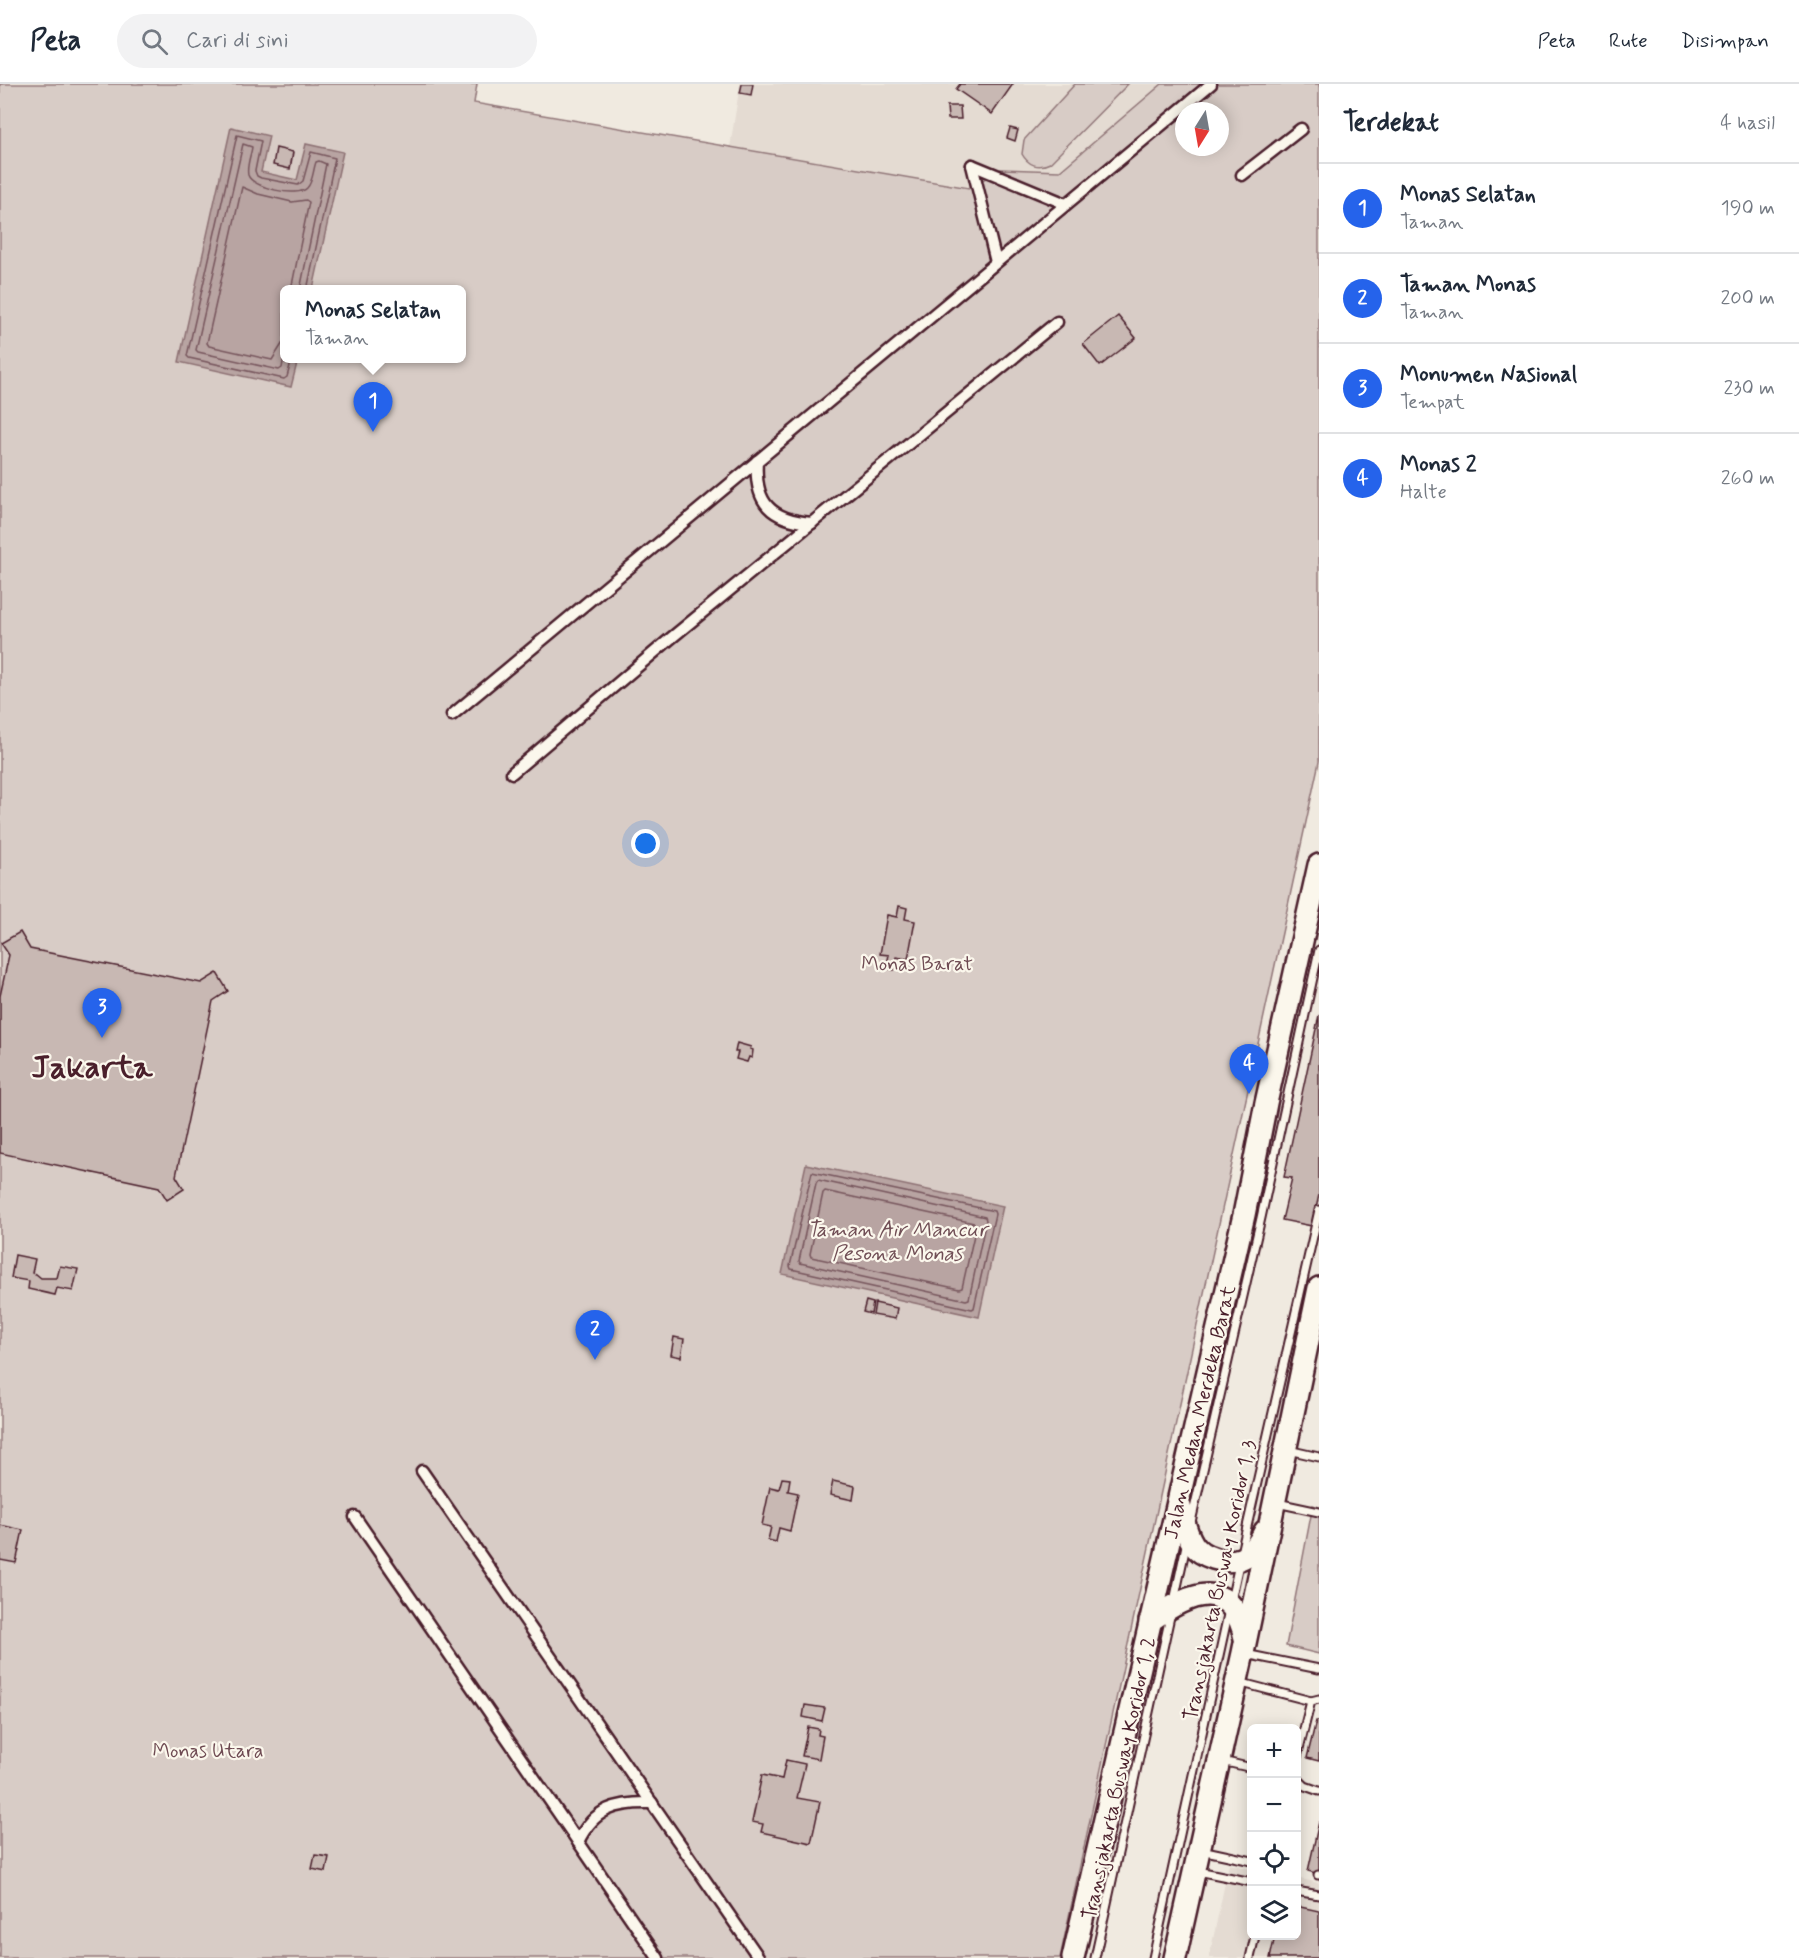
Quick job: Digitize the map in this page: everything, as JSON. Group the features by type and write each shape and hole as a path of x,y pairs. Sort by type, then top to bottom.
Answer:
{"main road":[{"name":"Jalan Medan Merdeka Barat","path":"1073,1958 1244,1215 1266,1103 1319,866"},
{"path":"1175,1958 1317,1302"},
{"path":"1179,1501 1188,1535 1194,1546 1203,1554 1220,1559 1240,1559 1259,1543 1271,1512"},
{"path":"1150,1622 1173,1605 1191,1597 1214,1596 1230,1605 1241,1620 1244,1646"}],"street":[{"path":"452,715 1211,84"},
{"path":"1242,175 1301,129"},
{"path":"996,262 972,165 1066,204"},
{"path":"512,773 670,639 1057,322"},
{"path":"756,461 756,483 759,492 771,509 784,519 812,523"},
{"path":"422,1471 759,1958"},
{"path":"355,1517 658,1958"},
{"path":"578,1842 587,1824 600,1813 619,1805 652,1803"}],"lane":[{"name":"Transjakarta Busway Koridor 1, 2","path":"1095,1958 1319,950"},
{"name":"Transjakarta Busway Koridor 1, 3","path":"1154,1958 1240,1559 1319,1210"},
{"path":"1285,1449 1319,1457"},
{"path":"1271,1512 1319,1512"},
{"path":"1244,1646 1319,1669"},
{"path":"1236,1681 1315,1700 1301,1745"},
{"path":"1218,1760 1247,1767"},
{"path":"1301,1782 1319,1791"},
{"path":"1197,1860 1247,1861"},
{"path":"1197,1860 1247,1880"},
{"path":"1301,1892 1319,1895"},
{"path":"1250,1958 1254,1940"}],"shaded area":[{"path":"740,84 1162,84 1060,171 1001,169 969,188 730,147"},
{"path":"1229,1864 1247,1868 1247,1940 1301,1940 1301,1879 1319,1883 1319,1958 1209,1958"}],"green space":[{"path":"0,84 477,84 474,103 969,188 1001,169 1060,171 1162,84 1319,84 1319,762 1060,1958 0,1958"},
{"path":"1075,84 1128,84 1050,163 1037,166 1030,163 1022,154 1024,140"},
{"path":"1313,1505 1319,1507 1319,1654 1286,1646"}],"water":[{"path":"231,127 269,136 261,172 297,180 306,144 343,152 314,285 280,285 280,363 297,363 291,387 179,362"},
{"name":"Taman Air Mancur Pesona Monas","path":"806,1164 1003,1206 979,1317 782,1274"}],"building":[{"path":"742,84 753,84 751,95 740,93"},
{"path":"960,84 1013,84 992,114 956,89"},
{"path":"947,106 960,106 961,119 948,119"},
{"path":"1010,128 1018,130 1015,141 1007,138"},
{"path":"276,148 293,152 290,169 273,165"},
{"path":"1118,316 1136,338 1100,366 1083,344"},
{"path":"899,906 907,908 905,919 915,921 908,959 896,957 894,970 886,968 889,955 880,954 887,915 897,917"},
{"path":"20,932 30,949 201,983 217,973 228,991 213,1001 176,1176 184,1189 167,1200 159,1187 0,1153 0,996 9,955 1,943"},
{"path":"1319,1015 1319,1195 1312,1226 1282,1220 1292,1178 1284,1177"},
{"path":"737,1043 751,1047 750,1049 753,1050 752,1058 749,1057 747,1062 736,1059"},
{"path":"15,1255 35,1259 32,1273 41,1278 57,1278 60,1266 78,1269 73,1291 57,1288 55,1295 28,1289 29,1281 11,1278"},
{"path":"866,1301 873,1303 871,1314 863,1312"},
{"path":"875,1303 897,1308 895,1319 873,1315"},
{"path":"674,1337 684,1339 681,1357 671,1355"},
{"path":"782,1478 790,1479 788,1491 798,1493 790,1531 779,1528 776,1542 768,1540 771,1527 762,1525 770,1487 779,1489"},
{"path":"833,1481 855,1486 853,1500 830,1495"},
{"path":"0,1525 23,1530 16,1563 0,1560"},
{"path":"805,1705 825,1708 822,1721 803,1717"},
{"path":"1316,1721 1319,1721 1319,1761 1307,1758"},
{"path":"808,1727 819,1729 818,1735 823,1736 819,1759 802,1756"},
{"path":"786,1760 805,1764 797,1798 820,1802 811,1843 761,1832 763,1824 752,1822 762,1775 782,1779"},
{"path":"1319,1822 1319,1874 1308,1871"},
{"path":"315,1855 329,1857 326,1872 312,1869"},
{"path":"1301,1907 1319,1911 1319,1958 1270,1958 1274,1940 1301,1940"}],"place":[{"name":"Monas Selatan","path":"373,432"},
{"name":"Monumen Nasional","path":"102,1038"},
{"name":"Monas 2","path":"1249,1094"},
{"name":"Taman Monas","path":"595,1360"}],"district":[{"name":"Jakarta","path":"92,1066"}],"park label":[{"name":"Monas Barat","path":"917,963"},
{"name":"Monas Utara","path":"208,1750"}]}
